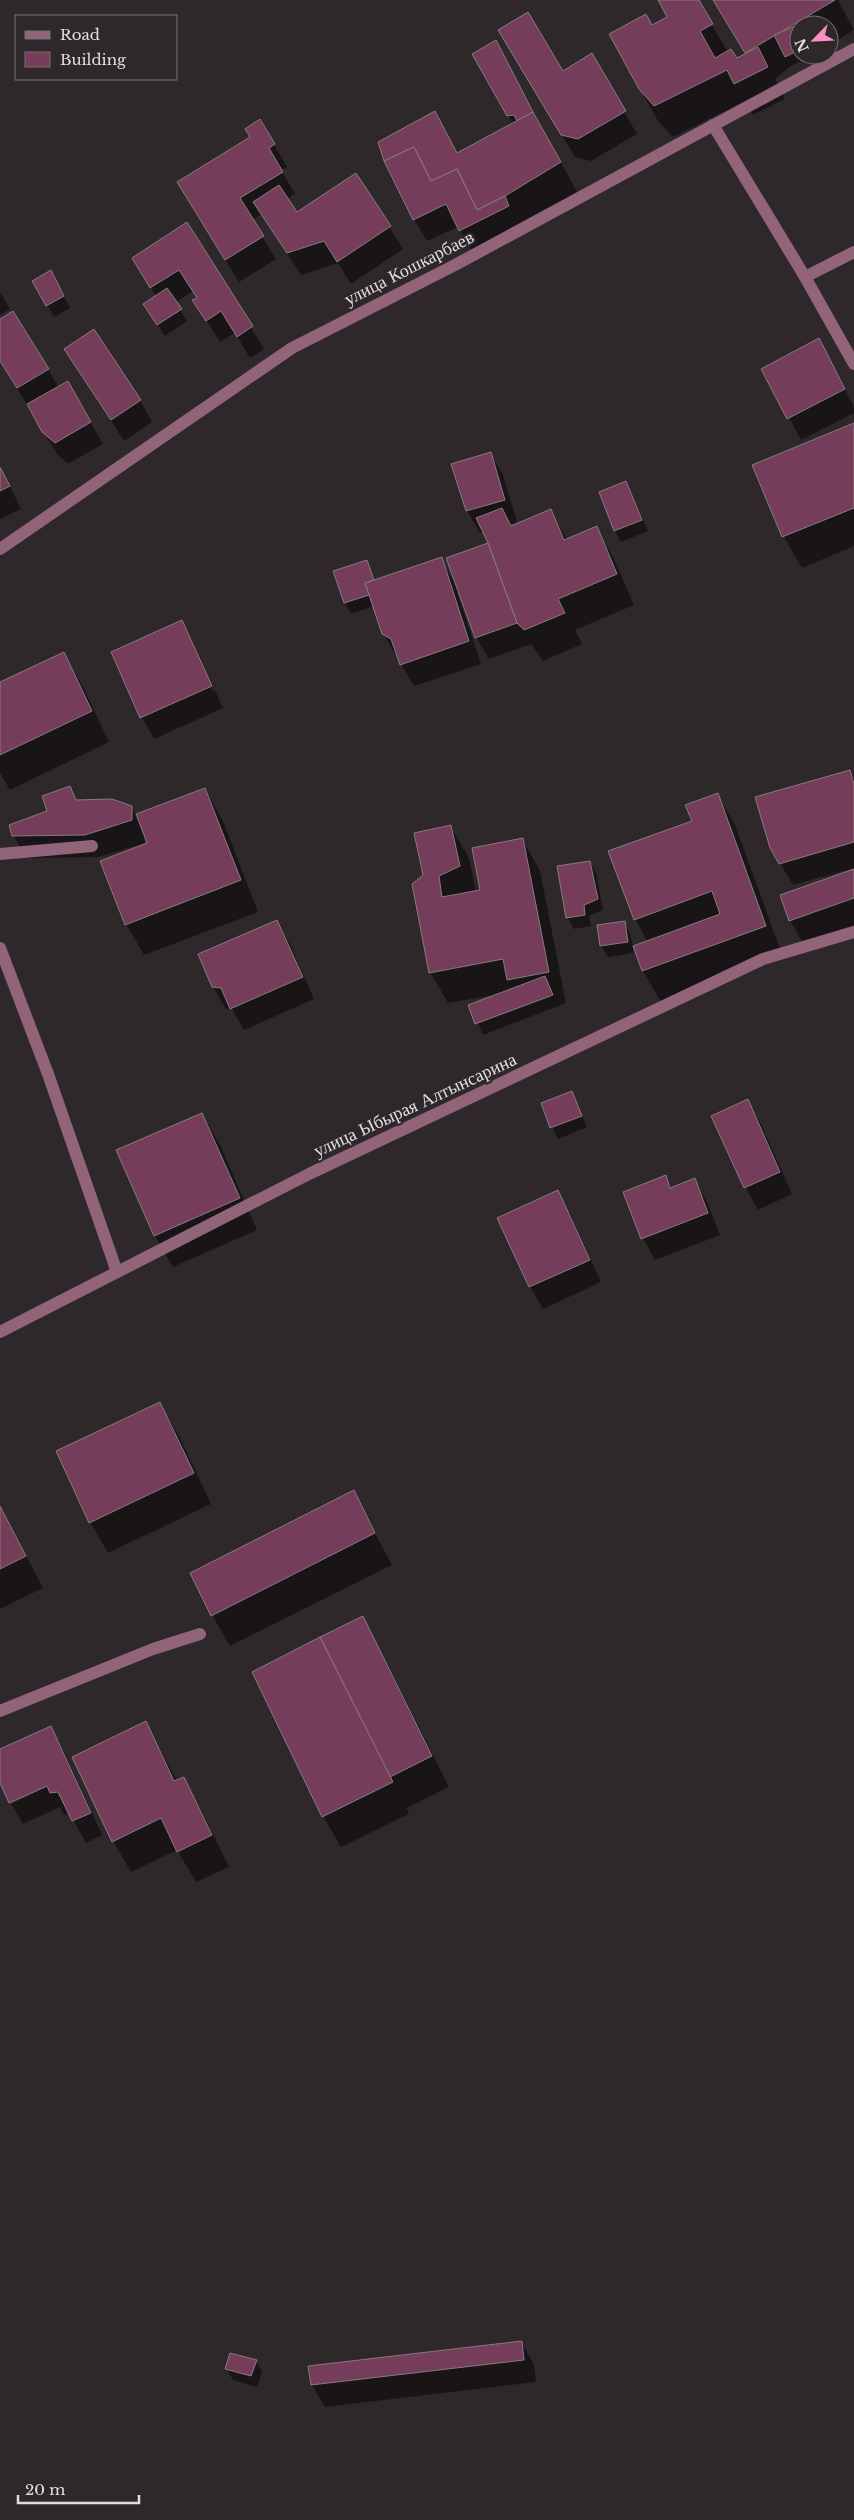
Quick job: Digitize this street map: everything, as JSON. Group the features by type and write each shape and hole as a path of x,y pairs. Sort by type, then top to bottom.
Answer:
{"street":[{"name":"улица Кошкарбаев","path":"0,549 292,348 454,265 854,49"},
{"path":"713,125 805,277 854,364"},
{"path":"805,277 854,252"},
{"path":"0,854 92,846"},
{"name":"улица Ыбырая Алтынсарина","path":"0,1332 309,1174 763,960 854,932"},
{"path":"0,948 48,1074 117,1272"},
{"path":"0,1711 153,1649 200,1634"}],"building":[{"path":"658,0 699,0 713,24 700,31 715,58 731,49 737,58 758,47 768,67 734,84 727,70 654,106 639,89 609,34 646,14 652,25 667,17"},
{"path":"713,0 835,0 810,15 789,15 789,27 745,53"},
{"path":"528,12 563,71 592,53 626,111 578,139 561,135 498,30"},
{"path":"789,28 789,55 785,57 774,35"},
{"path":"496,40 533,112 517,121 514,115 507,116 472,54"},
{"path":"435,111 457,153 533,112 561,162 505,196 477,210 457,169 431,181 414,147 384,161 378,142"},
{"path":"260,119 275,144 269,148 283,172 240,198 264,236 225,260 177,182 250,137 245,129"},
{"path":"414,147 431,181 457,169 477,210 505,196 509,206 459,231 446,204 413,220 384,161"},
{"path":"356,173 391,226 337,262 324,241 287,253 253,202 279,185 297,212"},
{"path":"187,222 253,326 237,337 221,311 206,321 192,300 197,298 179,270 150,288 132,258"},
{"path":"51,270 64,296 46,306 32,281"},
{"path":"167,288 182,309 157,325 143,304"},
{"path":"13,311 49,369 17,388 0,361 0,319"},
{"path":"94,329 141,400 111,420 64,349"},
{"path":"819,338 845,389 787,419 761,369"},
{"path":"68,381 91,422 55,443 42,432 27,404"},
{"path":"854,423 854,508 782,537 752,465"},
{"path":"491,452 505,500 466,511 451,464"},
{"path":"0,467 10,486 0,491"},
{"path":"626,481 642,520 614,531 599,492"},
{"path":"502,508 511,526 551,509 564,540 597,526 617,574 558,599 565,613 524,630 517,623 488,543 476,518"},
{"path":"488,543 517,623 475,638 446,558"},
{"path":"442,557 469,641 400,665 391,639 382,634 365,583"},
{"path":"367,560 374,580 365,583 369,595 344,603 333,571"},
{"path":"182,620 212,686 140,718 111,652"},
{"path":"64,652 92,711 0,755 0,682"},
{"path":"850,770 854,784 854,842 779,864 770,848 755,797"},
{"path":"70,786 76,800 112,799 132,806 132,820 85,835 12,836 9,825 47,811 42,796"},
{"path":"205,788 241,880 125,925 100,861 147,843 136,814"},
{"path":"718,793 766,926 642,971 633,946 720,914 712,891 634,920 608,851 692,821 685,805"},
{"path":"451,825 460,866 439,876 442,897 480,890 472,848 523,838 549,972 507,980 503,959 429,973 412,884 423,875 414,833"},
{"path":"590,861 598,899 584,905 585,915 566,918 557,866"},
{"path":"854,869 854,898 789,921 780,895"},
{"path":"277,920 303,977 230,1009 221,988 212,987 198,954"},
{"path":"625,921 628,942 600,946 597,925"},
{"path":"545,976 553,995 475,1024 468,1005"},
{"path":"572,1091 582,1116 550,1128 541,1103"},
{"path":"748,1099 780,1172 744,1188 711,1116"},
{"path":"202,1113 240,1198 154,1236 116,1150"},
{"path":"666,1175 670,1188 695,1178 708,1213 641,1239 623,1192"},
{"path":"558,1190 590,1260 529,1287 497,1218"},
{"path":"160,1402 194,1473 89,1523 56,1451"},
{"path":"354,1490 375,1533 211,1616 190,1573"},
{"path":"0,1506 26,1556 0,1569"},
{"path":"363,1616 432,1756 390,1777 320,1637"},
{"path":"320,1637 393,1782 322,1817 252,1672"},
{"path":"146,1721 174,1781 184,1777 212,1835 177,1852 161,1818 112,1842 72,1757"},
{"path":"51,1726 91,1813 72,1821 58,1792 50,1793 47,1786 9,1803 0,1783 0,1749"},
{"path":"522,2341 524,2360 311,2385 308,2366"},
{"path":"230,2353 257,2360 251,2376 225,2369"}]}
